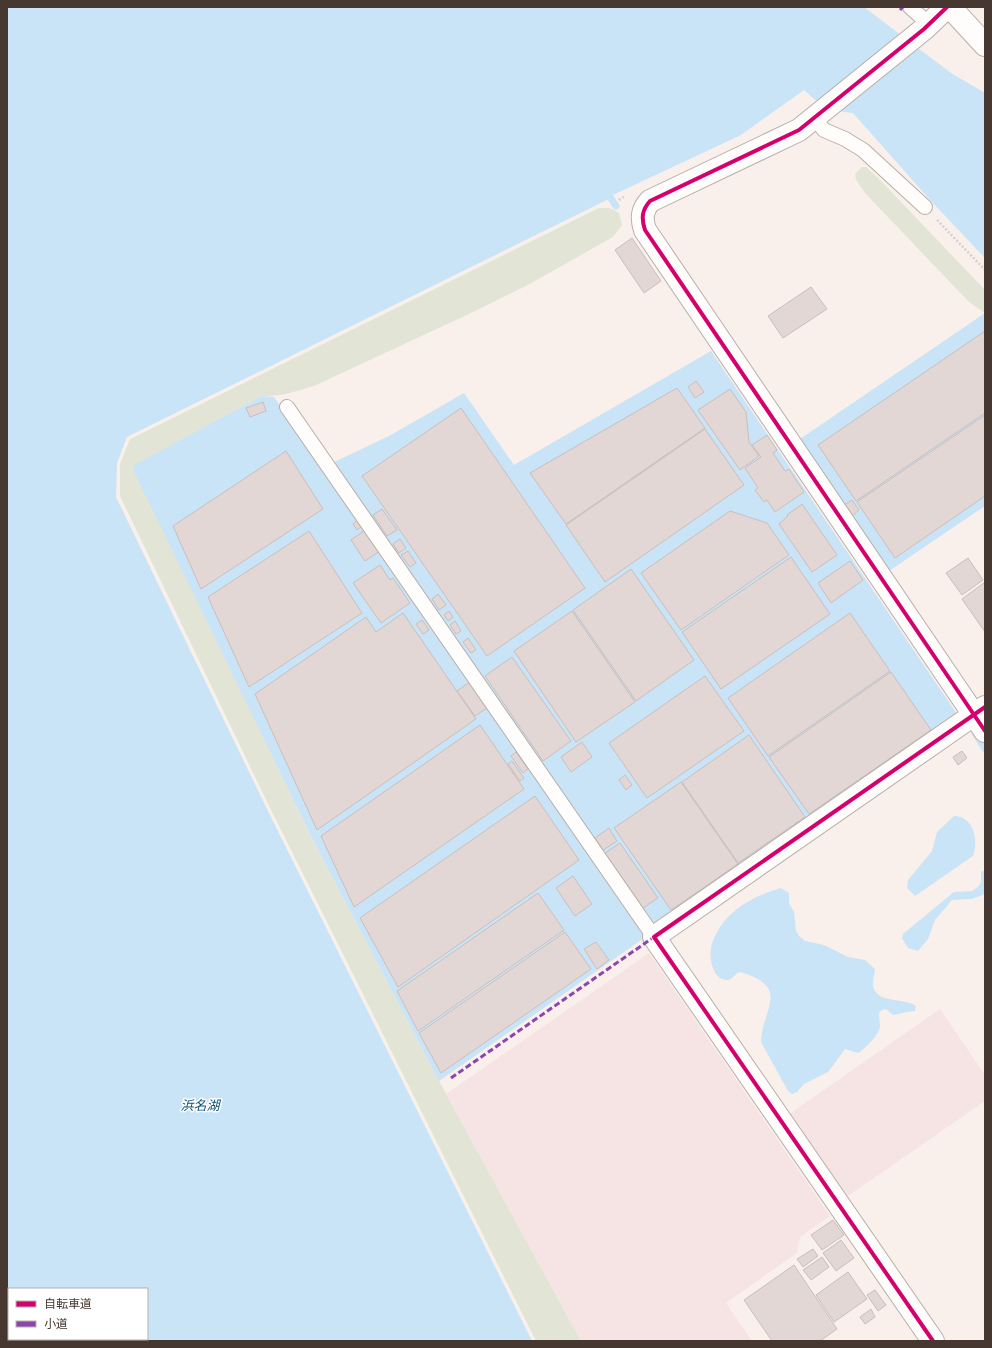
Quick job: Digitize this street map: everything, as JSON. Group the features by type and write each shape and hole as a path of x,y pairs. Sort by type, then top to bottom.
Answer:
{"street":[{"path":"933,1341 654,937 981,717 645,230 642,222 642,214 650,200 799,130 948,7 985,45"}],"lane":[{"path":"910,7 926,26"},
{"path":"815,117 824,130 845,139 863,150 924,207"},
{"path":"287,407 654,937"}],"path":[{"path":"924,207 985,270"}],"shaded area":[{"path":"649,953 830,1216 800,1237 797,1253 726,1303 752,1341 581,1341 446,1094"},
{"path":"940,1009 985,1075 985,1101 845,1198 788,1115"}],"green space":[{"path":"862,167 866,167 880,180 985,290 985,313 969,302 865,193 856,180 855,174"},
{"path":"599,208 610,208 619,213 622,225 613,237 526,286 314,386 282,395 262,396 133,467 313,840 446,1094 581,1341 536,1341 270,808 120,496 120,464 130,439"}],"water":[{"name":"浜名湖","path":"7,7 864,7 951,73 985,93 985,258 931,201 853,113 832,109 815,100 804,90 741,135 613,195 613,197 127,437 117,463 116,497 267,809 532,1341 7,1341"},
{"path":"985,313 985,506 886,573 797,441"},
{"path":"711,351 957,714 657,923 650,922 332,463 389,436 464,393 514,465"},
{"path":"262,396 274,397 647,936 439,1081 313,840 134,472 133,467 136,464"},
{"path":"954,816 961,817 966,820 973,830 975,837 975,850 973,856 915,896 907,888 908,880 932,851 937,832"},
{"path":"985,870 985,894 972,899 952,900 935,920 928,939 918,951 908,948 902,938 903,934 954,892 972,891 978,887 981,882 981,872"},
{"path":"781,888 789,893 789,903 794,912 796,931 799,936 805,941 824,945 848,957 865,960 875,969 873,982 874,989 878,994 890,999 911,1003 916,1006 915,1011 893,1015 886,1009 882,1010 879,1013 880,1026 878,1033 872,1041 858,1053 845,1049 828,1072 804,1084 797,1092 792,1094 788,1091 761,1042 769,1009 770,992 765,985 756,978 740,972 728,980 719,977 713,968 711,958 711,948 715,935 729,916 740,906"}],"building":[{"path":"632,238 661,281 644,293 615,250"},
{"path":"811,287 827,309 783,338 768,316"},
{"path":"985,331 985,413 856,501 818,445"},
{"path":"696,381 704,392 695,398 688,387"},
{"path":"677,388 705,428 566,524 530,473"},
{"path":"730,389 746,412 749,442 759,456 740,470 698,410"},
{"path":"263,402 266,411 250,417 246,408"},
{"path":"461,408 585,588 487,656 362,476"},
{"path":"985,415 985,496 895,558 857,502"},
{"path":"705,429 744,485 605,582 566,525"},
{"path":"767,435 777,450 773,453 785,471 789,469 804,492 775,512 767,500 764,502 755,490 758,488 745,468 761,457 752,445"},
{"path":"286,451 323,509 201,589 173,526"},
{"path":"852,500 859,510 852,516 844,505"},
{"path":"802,504 837,555 812,572 779,524 788,516 787,515"},
{"path":"382,509 397,530 387,536 373,515"},
{"path":"730,511 767,523 789,555 681,630 641,573"},
{"path":"359,519 363,525 357,530 353,524"},
{"path":"365,530 380,551 365,561 351,540"},
{"path":"309,531 362,613 249,687 208,597"},
{"path":"400,539 406,548 399,553 393,544"},
{"path":"408,551 416,563 410,567 401,555"},
{"path":"791,557 830,614 721,689 682,632"},
{"path":"968,558 983,580 962,595 946,573"},
{"path":"850,561 863,580 831,603 818,583"},
{"path":"380,565 390,580 393,578 410,603 381,623 353,583"},
{"path":"631,569 694,660 636,701 573,610"},
{"path":"985,582 985,632 962,599"},
{"path":"438,594 446,605 439,610 432,599"},
{"path":"449,611 453,617 448,621 444,615"},
{"path":"572,611 635,702 576,742 514,651"},
{"path":"403,613 476,719 317,830 255,694 366,617 376,632"},
{"path":"850,613 890,671 768,756 728,698"},
{"path":"422,620 429,630 423,634 416,624"},
{"path":"455,621 461,631 456,634 450,625"},
{"path":"468,638 476,650 471,653 463,642"},
{"path":"512,657 571,741 543,761 485,676"},
{"path":"891,672 931,730 809,814 769,757"},
{"path":"705,676 744,731 647,798 609,743"},
{"path":"470,682 487,708 475,716 457,691"},
{"path":"480,725 524,789 354,907 321,836"},
{"path":"749,735 805,817 738,863 682,782"},
{"path":"582,742 592,757 571,772 561,757"},
{"path":"962,751 967,758 958,765 953,757"},
{"path":"516,752 528,769 523,773 511,756"},
{"path":"512,761 524,778 520,781 508,764"},
{"path":"625,775 632,785 626,790 619,780"},
{"path":"681,782 738,864 671,910 614,828"},
{"path":"535,796 579,860 398,987 360,918"},
{"path":"609,828 617,841 603,850 595,838"},
{"path":"620,843 658,898 643,908 605,853"},
{"path":"573,876 592,904 575,916 556,888"},
{"path":"538,893 564,930 418,1031 397,991"},
{"path":"565,932 591,969 441,1073 419,1033"},
{"path":"596,942 609,960 597,969 584,949"},
{"path":"833,1220 844,1235 822,1250 811,1235"},
{"path":"841,1240 854,1258 836,1271 823,1253"},
{"path":"813,1249 818,1256 803,1267 797,1259"},
{"path":"822,1257 829,1267 811,1280 803,1270"},
{"path":"794,1265 837,1329 820,1341 772,1341 744,1300"},
{"path":"848,1272 867,1299 834,1322 816,1295"},
{"path":"875,1290 886,1305 878,1311 867,1295"},
{"path":"871,1309 875,1317 865,1324 860,1317"}],"waterway":[{"path":"606,191 616,206"},
{"path":"975,733 985,749"}],"marked path":[{"path":"900,10 903,7"},
{"path":"451,1078 654,937"}],"cycle path":[{"path":"947,7 924,29 799,130 650,201 645,208 643,222 645,230 985,731"},
{"path":"933,1341 654,937 985,707"}]}
